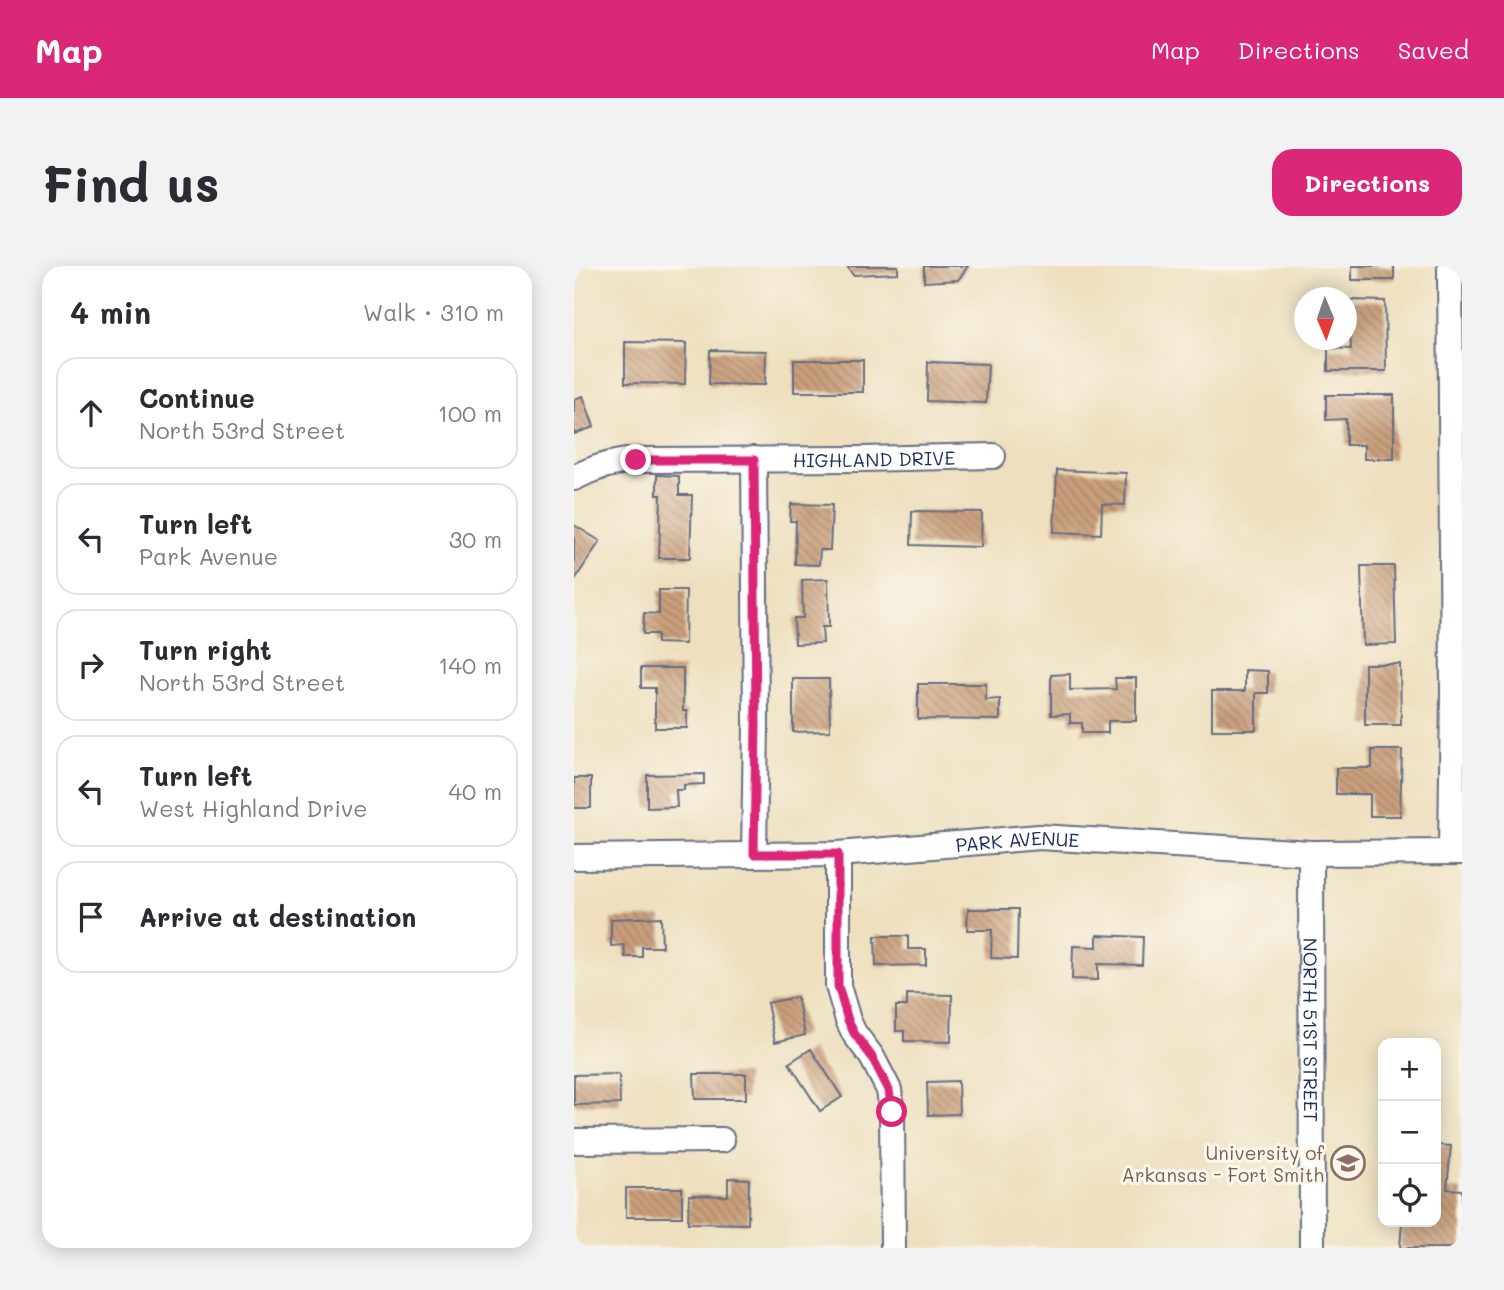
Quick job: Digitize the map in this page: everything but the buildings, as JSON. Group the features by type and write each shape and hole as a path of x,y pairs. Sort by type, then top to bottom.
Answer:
{"street":[{"path":"1450,266 1453,693 1457,852"},
{"name":"HIGHLAND DRIVE","path":"574,478 611,463 636,460 993,456"},
{"path":"754,460 754,854"},
{"name":"PARK AVENUE","path":"574,857 838,854 1039,837 1311,853 1457,852"},
{"name":"NORTH 51ST STREET","path":"1311,853 1312,1248"},
{"path":"838,854 838,986 854,1033 872,1057 889,1090 892,1112 893,1248"},
{"path":"574,1142 722,1140"}],"place":[{"name":"University of Arkansas - Fort Smith","path":"1348,1163"}],"route":[{"path":"636,460 754,460 754,854 838,854 838,986 854,1033 872,1057 889,1090 892,1112"}]}
